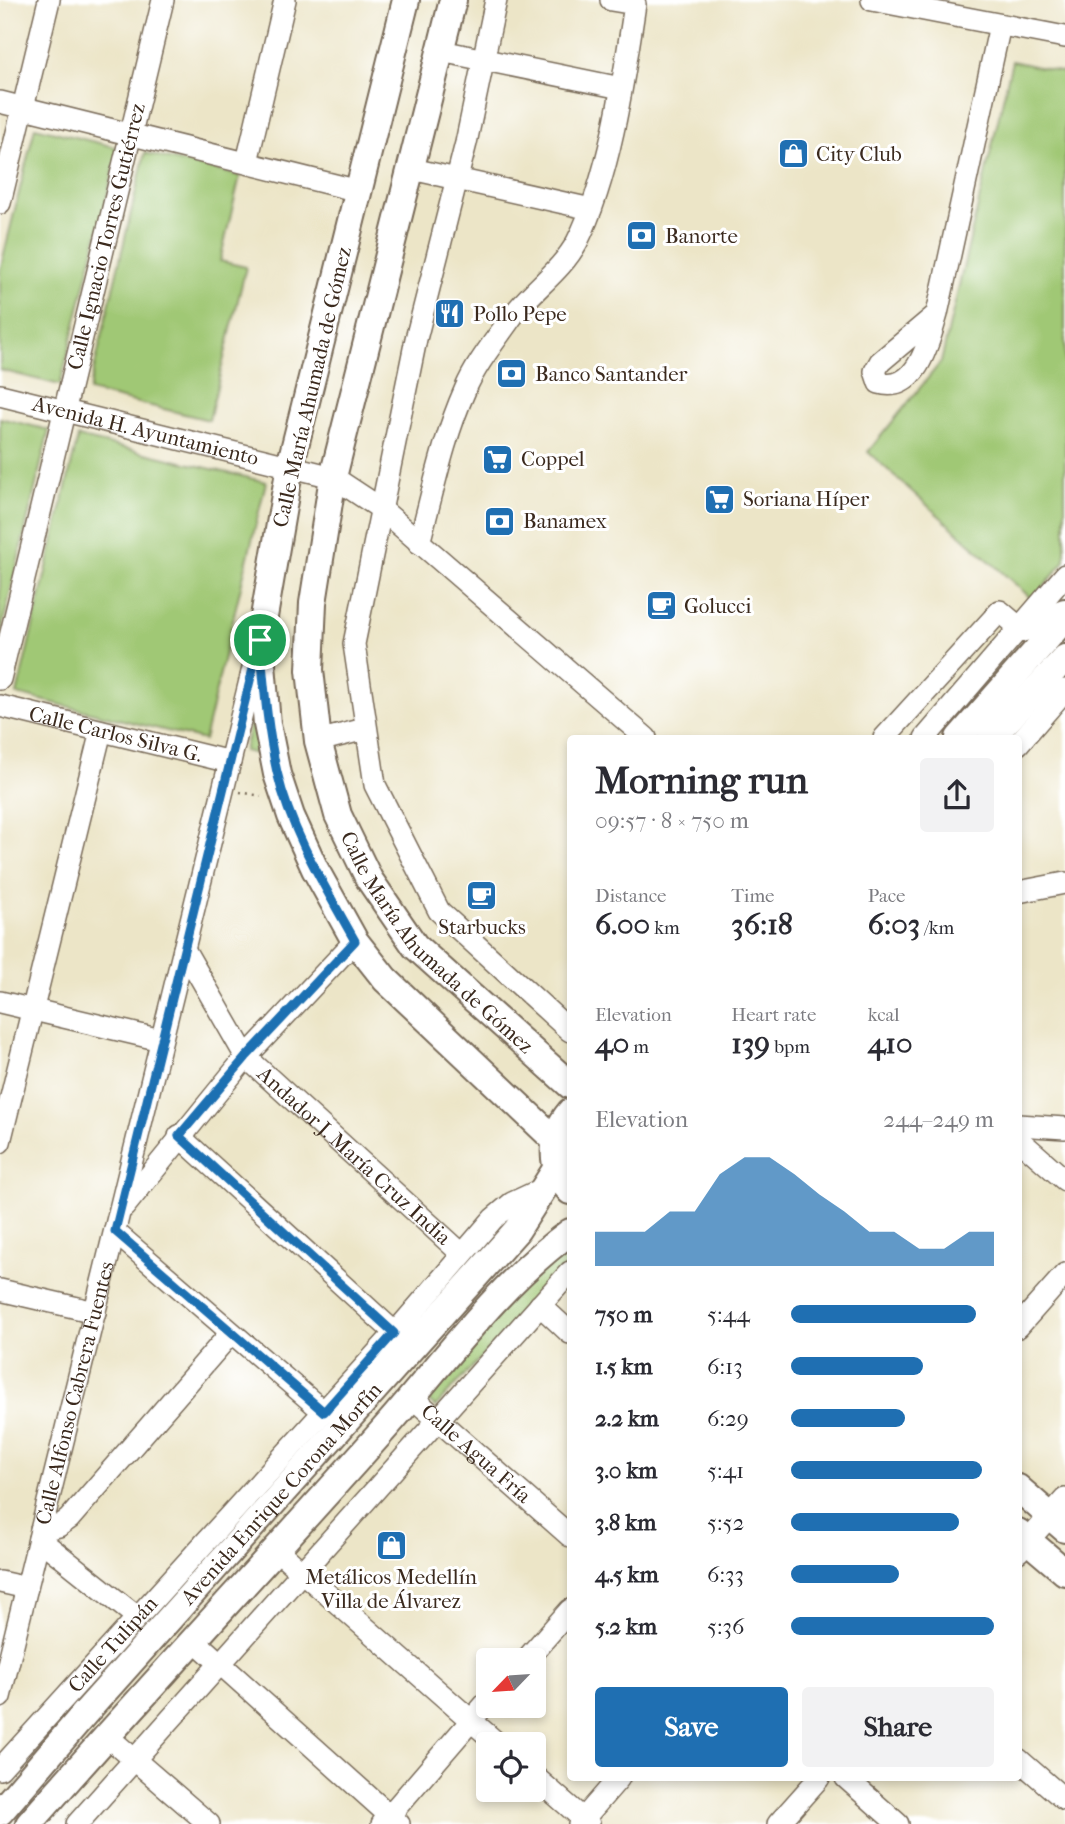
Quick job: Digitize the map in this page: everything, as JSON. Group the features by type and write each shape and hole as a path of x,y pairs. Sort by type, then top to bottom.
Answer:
{"main road":[{"name":"Calle María Ahumada de Gómez","path":"406,0 290,466 260,640 267,724 286,800 315,869 355,941 385,979 555,1140"},
{"name":"Calle María Ahumada de Gómez","path":"453,0 333,477 313,603 310,670 318,741 338,816 369,879 415,946 567,1082"},
{"path":"1021,629 1065,612"},
{"path":"962,735 1065,618"},
{"path":"994,735 1065,658"},
{"path":"567,1116 561,1123 555,1140 549,1179 567,1189"},
{"name":"Avenida Enrique Corona Morfín","path":"0,1812 135,1657 479,1275 517,1230 549,1179"},
{"name":"Avenida Enrique Corona Morfín","path":"29,1824 413,1398 490,1305 541,1253 567,1234"},
{"path":"1022,1490 1060,1514"},
{"path":"1022,1541 1065,1573"}],"street":[{"path":"0,203 49,0"},
{"name":"Calle Ignacio Torres Gutiérrez","path":"0,679 163,0"},
{"path":"247,162 285,0"},
{"path":"496,0 457,178 416,339 354,644 375,785 439,911 567,1028"},
{"path":"419,543 449,430 466,387 517,310 546,284 576,244 591,209 621,88 635,2 611,0"},
{"path":"872,0 938,6 1000,25 1065,37"},
{"path":"937,314 1000,25"},
{"path":"441,51 621,88"},
{"path":"0,102 359,191"},
{"path":"412,169 591,209"},
{"name":"Avenida H. Ayuntamiento","path":"0,395 333,477 380,508 643,735"},
{"path":"928,735 1065,575"},
{"path":"887,735 1000,611 1021,629"},
{"name":"Calle Alfonso Cabrera Fuentes","path":"0,1697 260,640"},
{"path":"1022,739 1065,690"},
{"name":"Calle Carlos Silva G.","path":"0,706 230,762"},
{"path":"318,741 365,729"},
{"path":"0,1142 101,731"},
{"path":"1022,890 1065,883"},
{"path":"324,1412 230,1334 117,1223 179,1136 246,1057 355,941"},
{"name":"Andador J. María Cruz India","path":"184,949 246,1057 462,1254"},
{"path":"0,1002 162,1041"},
{"path":"530,1048 567,1071"},
{"path":"1022,1125 1065,1128"},
{"path":"179,1136 394,1333"},
{"path":"1022,1142 1065,1180"},
{"name":"Calle Tulipán","path":"0,1771 324,1412 462,1254 512,1203 549,1179"},
{"path":"1022,1322 1065,1274"},
{"path":"77,1824 567,1275"},
{"path":"0,1290 95,1312"},
{"path":"540,1305 567,1330"},
{"path":"137,1617 40,1534 69,1519 230,1334"},
{"name":"Calle Agua Fría","path":"413,1398 567,1533"},
{"path":"1022,1541 1060,1514"},
{"path":"277,1550 484,1732"},
{"path":"0,1582 27,1588"},
{"path":"536,1648 567,1613"},
{"path":"195,1641 390,1821 476,1714"},
{"path":"0,1771 35,1755 108,1671 135,1657"},
{"path":"107,1736 209,1824"},
{"path":"1022,1762 1065,1800"},
{"path":"546,1787 583,1822 617,1781"},
{"path":"778,1824 816,1781"},
{"path":"849,1781 898,1824"}],"path":[{"path":"223,790 286,800"}],"green space":[{"path":"1012,61 1065,73 1065,561 1033,600 868,452 941,362"},
{"path":"35,127 119,148 60,385 0,370 0,270"},
{"path":"145,153 240,176 220,261 246,267 209,420 89,391"},
{"path":"0,418 49,430 0,636"},
{"path":"78,437 266,482 204,740 17,694"},
{"path":"252,716 261,755 244,751"},
{"path":"567,1248 567,1265 435,1407 424,1397 494,1315"}],"place":[{"name":"City Club","path":"793,154"},
{"name":"Banorte","path":"642,236"},
{"name":"Pollo Pepe","path":"450,314"},
{"name":"Banco Santander","path":"512,374"},
{"name":"Coppel","path":"498,459"},
{"name":"Soriana Híper","path":"720,499"},
{"name":"Banamex","path":"500,521"},
{"name":"Golucci","path":"661,606"},
{"name":"Starbucks","path":"482,895"},
{"name":"Metálicos Medellín Villa de Álvarez","path":"391,1545"}],"route":[{"path":"260,640 267,724 277,774 291,816 315,869 355,941 246,1057 179,1136 394,1333 324,1412 230,1334 115,1231 260,640"}]}
